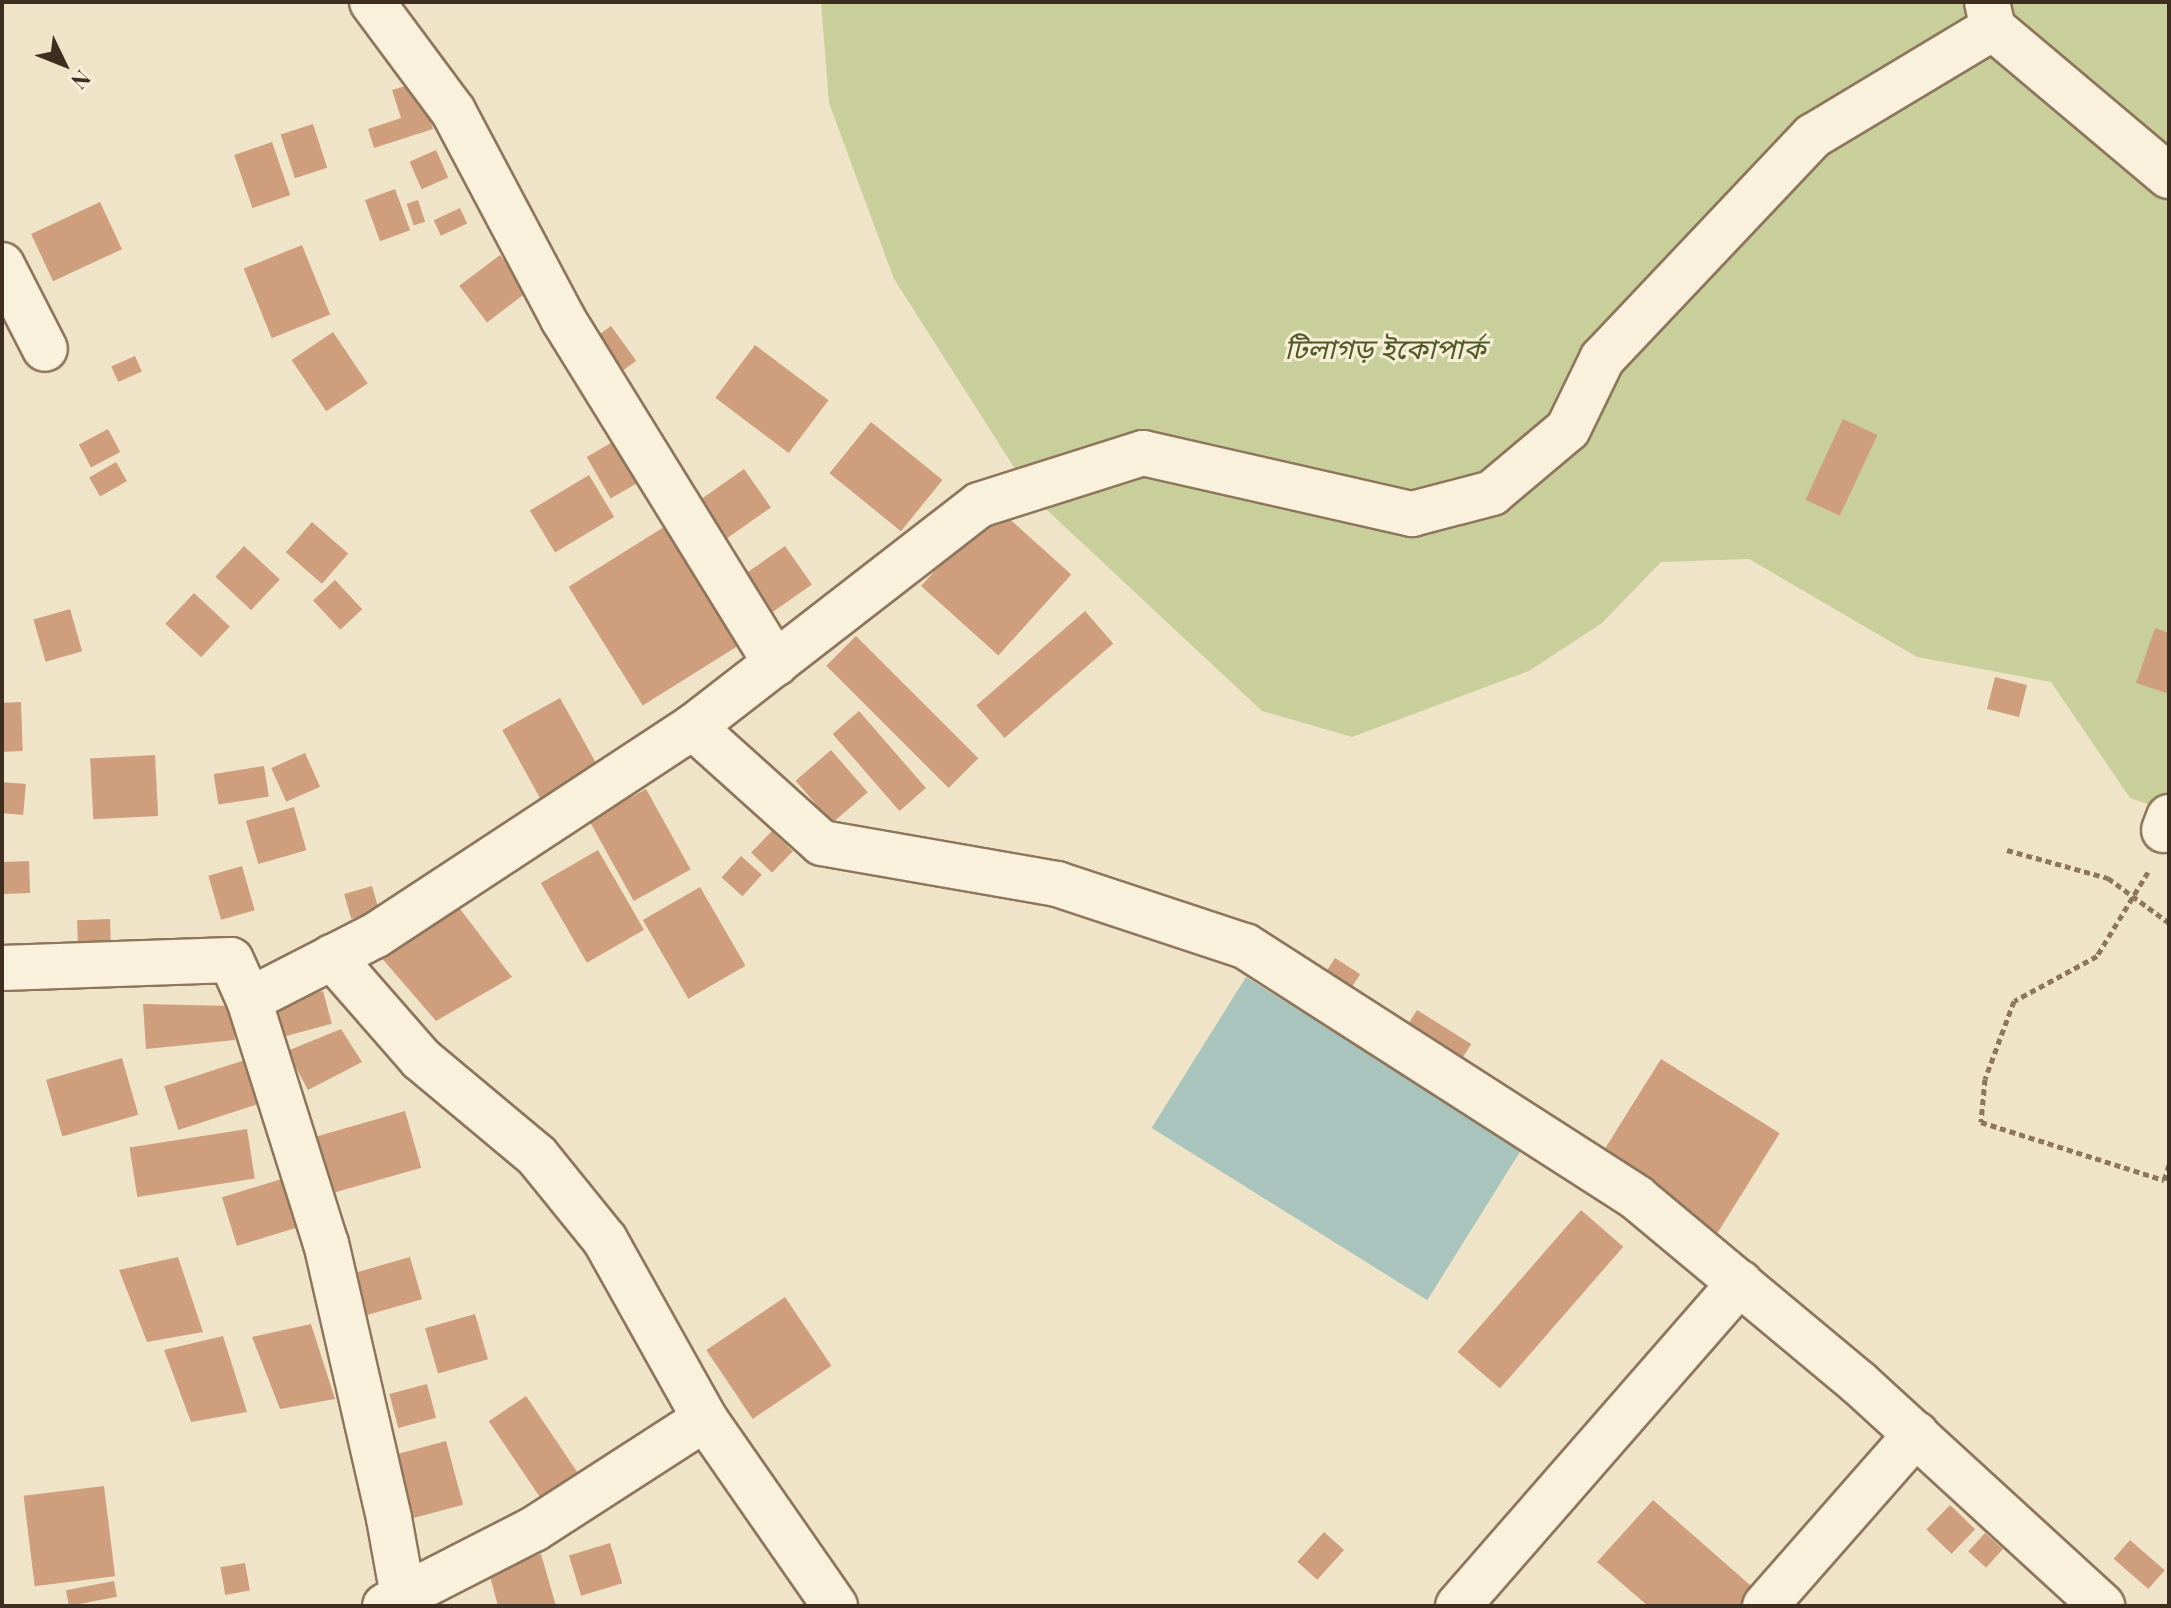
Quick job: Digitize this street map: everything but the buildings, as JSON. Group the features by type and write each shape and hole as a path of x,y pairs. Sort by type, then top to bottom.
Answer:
{"street":[{"path":"372,2 453,111 563,319 776,664"},
{"path":"249,1000 332,957 693,727 979,505 1143,453 1412,514 1492,493 1568,429 1602,359 1813,136 1990,15 2169,176"},
{"path":"2,265 45,349"},
{"path":"693,727 822,843 1057,884 1245,946 1637,1198 1916,1434 2102,1606"},
{"path":"332,957 421,1059 537,1156 605,1240 705,1419 835,1606"},
{"path":"2,968 231,960 249,1000 326,1244 398,1603 534,1529 705,1419"},
{"path":"1458,1606 1740,1283"},
{"path":"1765,1606 1916,1434"}],"path":[{"path":"2007,850 2108,878 2169,923"},
{"path":"2138,898 2097,956 2014,1001 1985,1079 1981,1122 2164,1180 2169,1165"}],"green space":[{"name":"টিলাগড় ইকোপার্ক","path":"821,2 2169,2 2169,811 2130,798 2051,682 1917,657 1749,559 1661,562 1602,623 1529,671 1352,737 1262,711 1033,497 894,279 829,103"}],"water":[{"path":"1246,977 1522,1149 1427,1300 1152,1128"}]}
